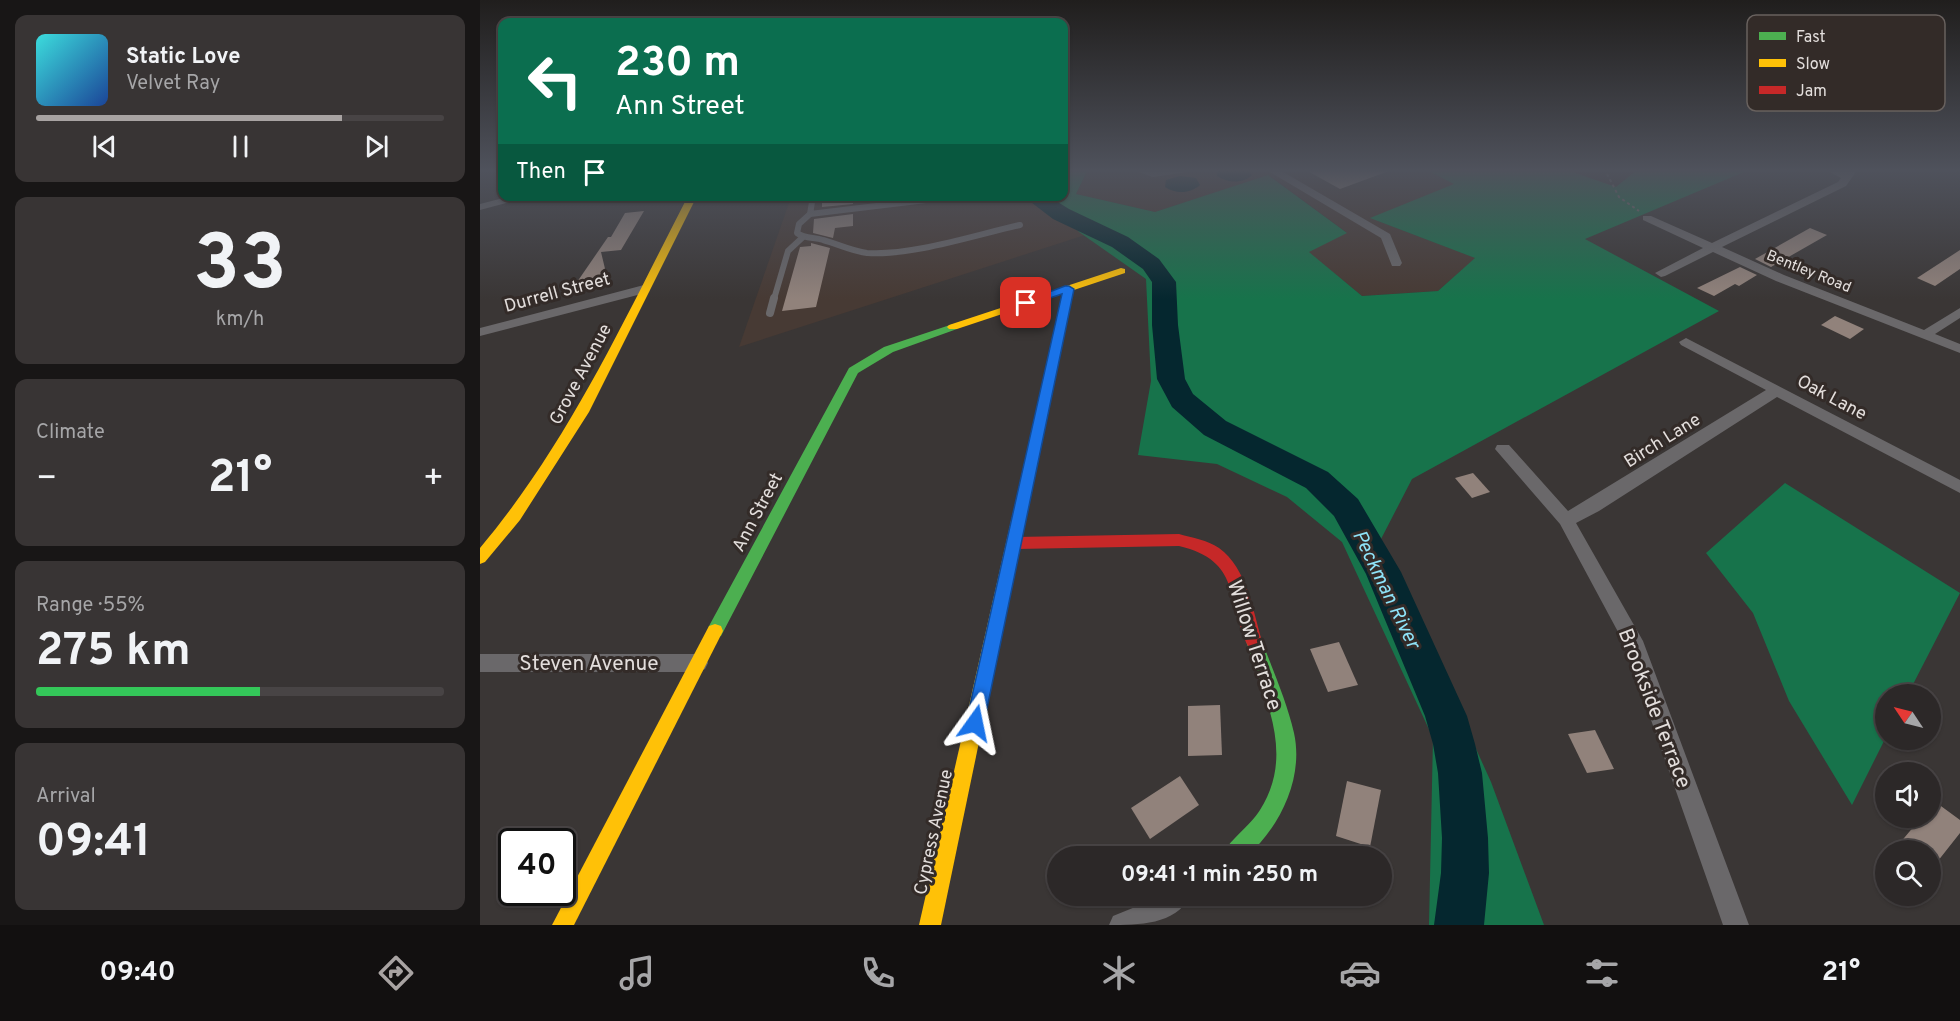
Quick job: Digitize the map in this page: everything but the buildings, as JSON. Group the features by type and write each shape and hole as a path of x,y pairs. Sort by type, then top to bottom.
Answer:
{"street":[{"name":"Grove Avenue","path":"480,558 514,516 583,412 684,212"},
{"path":"1345,212 1386,236 1396,263"},
{"path":"1661,273 1785,212"},
{"name":"Bentley Road","path":"1647,218 1780,278 1960,349"},
{"name":"Ann Street","path":"563,925 698,663 853,371 866,360 885,350 1121,271"},
{"name":"Durrell Street","path":"480,332 644,289"},
{"name":"Cypress Avenue","path":"930,925 1069,289"},
{"path":"1925,336 1960,312"},
{"name":"Oak Lane","path":"1686,342 1960,487"},
{"name":"Birch Lane","path":"1566,520 1593,506 1777,390"},
{"name":"Brookside Terrace","path":"1503,449 1566,520 1633,641 1736,925"},
{"name":"Willow Terrace","path":"1014,543 1179,540 1203,545 1227,562 1286,740 1284,776 1270,813 1246,846"},
{"name":"Steven Avenue","path":"480,663 698,663"},
{"path":"1122,925 1153,913 1163,906"}],"lane":[{"path":"825,212 810,214 799,224 797,233 803,237 822,239 869,254 905,250 1020,225"},
{"path":"770,313 788,250 803,237"}],"path":[{"path":"1639,212 1647,218"}],"shaded area":[{"path":"786,212 1054,212 1078,226 1085,235 739,347"},
{"path":"1319,212 1400,212 1378,221 1476,258 1438,291 1362,296 1308,252 1346,232"}],"green space":[{"path":"1053,212 1319,212 1347,233 1309,252 1362,296 1438,291 1475,258 1370,218 1384,212 1649,212 1585,239 1719,311 1412,479 1381,539 1491,782 1544,925 1429,925 1433,738 1342,542 1287,497 1217,464 1138,455 1151,381 1146,279 1079,232 1072,223"},
{"path":"1785,483 1960,593 1913,684 1875,684 1875,750 1880,750 1852,805 1789,701 1753,613 1706,553"}],"waterway":[{"name":"Peckman River","path":"1058,212 1120,242 1151,264 1164,282 1165,325 1171,379 1182,400 1215,428 1317,480 1346,508 1383,572 1446,716 1454,744 1460,773 1465,838 1465,873 1459,925"}],"traffic: fast":[{"path":"715,631 853,371 888,350 953,327"},
{"path":"1244,846 1266,819 1274,804 1281,789 1287,756 1284,727 1254,641"}],"traffic: slow":[{"path":"480,558 515,516 583,412 685,212"},
{"path":"953,327 1121,271"},
{"path":"930,925 1018,521"},
{"path":"563,925 715,631"}],"traffic: jam":[{"path":"1018,521 1069,289"},
{"path":"1015,543 1179,540 1199,545 1214,553 1225,563 1233,576 1254,641"}],"route":[{"path":"975,723 1069,289 1026,303"}]}
